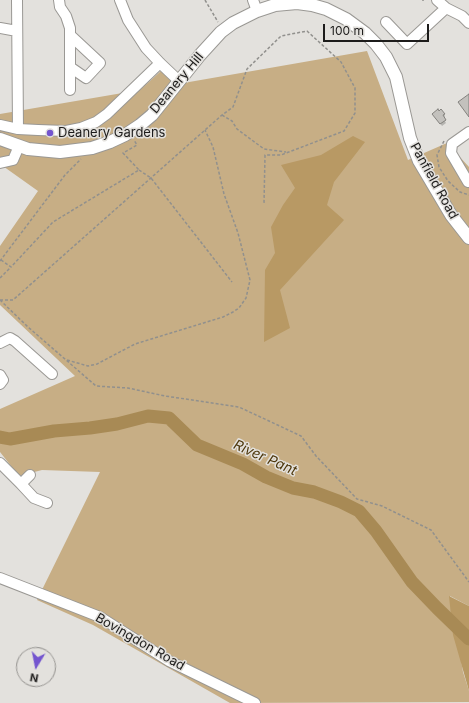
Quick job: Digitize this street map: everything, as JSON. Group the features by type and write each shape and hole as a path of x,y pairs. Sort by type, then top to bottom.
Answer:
{"main road":[{"name":"Deanery Hill","path":"0,139 19,146 42,151 60,152 76,151 110,142 130,131 152,115 200,55 223,30 255,6 297,3 328,5"},
{"name":"Panfield Road","path":"328,5 365,33 386,57 396,77 410,138 419,160 451,215 469,238"}],"street":[{"path":"17,0 18,129"},
{"path":"59,0 60,7 69,24 71,36 70,90"},
{"path":"120,0 128,20 146,48 179,81"},
{"path":"437,0 446,8 467,16"},
{"path":"386,22 407,44 446,8"},
{"path":"0,28 17,31"},
{"path":"70,67 86,78 100,63 71,36"},
{"name":"Deanery Hill","path":"0,125 18,129 66,131 81,128 96,122 119,103 160,63"},
{"path":"468,182 451,153 452,144 469,132"},
{"path":"0,163 13,160 19,146"},
{"path":"0,343 10,338 52,374"},
{"path":"0,375 3,380 0,384"},
{"path":"0,463 34,498 47,504"},
{"path":"20,484 30,475"},
{"name":"Bovingdon Road","path":"0,578 100,617 170,661 255,703"}],"path":[{"path":"205,0 223,30"},
{"path":"0,300 13,300 222,115 233,107 247,69 281,36 307,30 341,62 355,88 355,113 344,131 281,155 265,155 264,203"},
{"path":"222,115 232,121 237,129 264,149 288,152"},
{"path":"67,360 88,366 97,364 135,344 223,317 239,308 246,298 250,280 238,233 224,194 213,147 205,130"},
{"path":"130,131 137,145 123,153 139,170 151,178 232,282"},
{"path":"11,267 0,260 65,174 81,158"},
{"path":"0,278 53,222 139,170"},
{"path":"0,300 28,327 96,386 128,388 165,396 239,407 301,436 316,456 357,499 382,506 431,530 469,582"}],"shaded area":[{"path":"367,51 408,160 447,143 469,167 469,606 450,596 463,672 469,691 469,702 230,703 93,625 37,600 100,472 42,470 19,476 0,452 0,409 75,376 0,305 0,246 38,191 0,164 0,114 140,90 161,71 173,82 172,85"},
{"path":"353,136 365,142 334,182 327,205 344,220 280,290 290,328 264,342 265,270 275,253 271,227 283,205 295,188 281,165 321,155"},
{"path":"449,596 469,606 469,691 453,635"}],"building":[{"path":"469,94 469,117 458,102"},
{"path":"438,109 439,111 441,109 445,114 443,115 446,120 440,124 432,114"}],"waterway":[{"name":"River Pant","path":"0,437 10,439 54,431 90,428 117,424 148,416 169,418 197,445 243,464 266,477 293,488 314,492 341,502 359,511 376,531 412,582 469,639"}],"place":[{"name":"Deanery Gardens","path":"50,133"}]}
